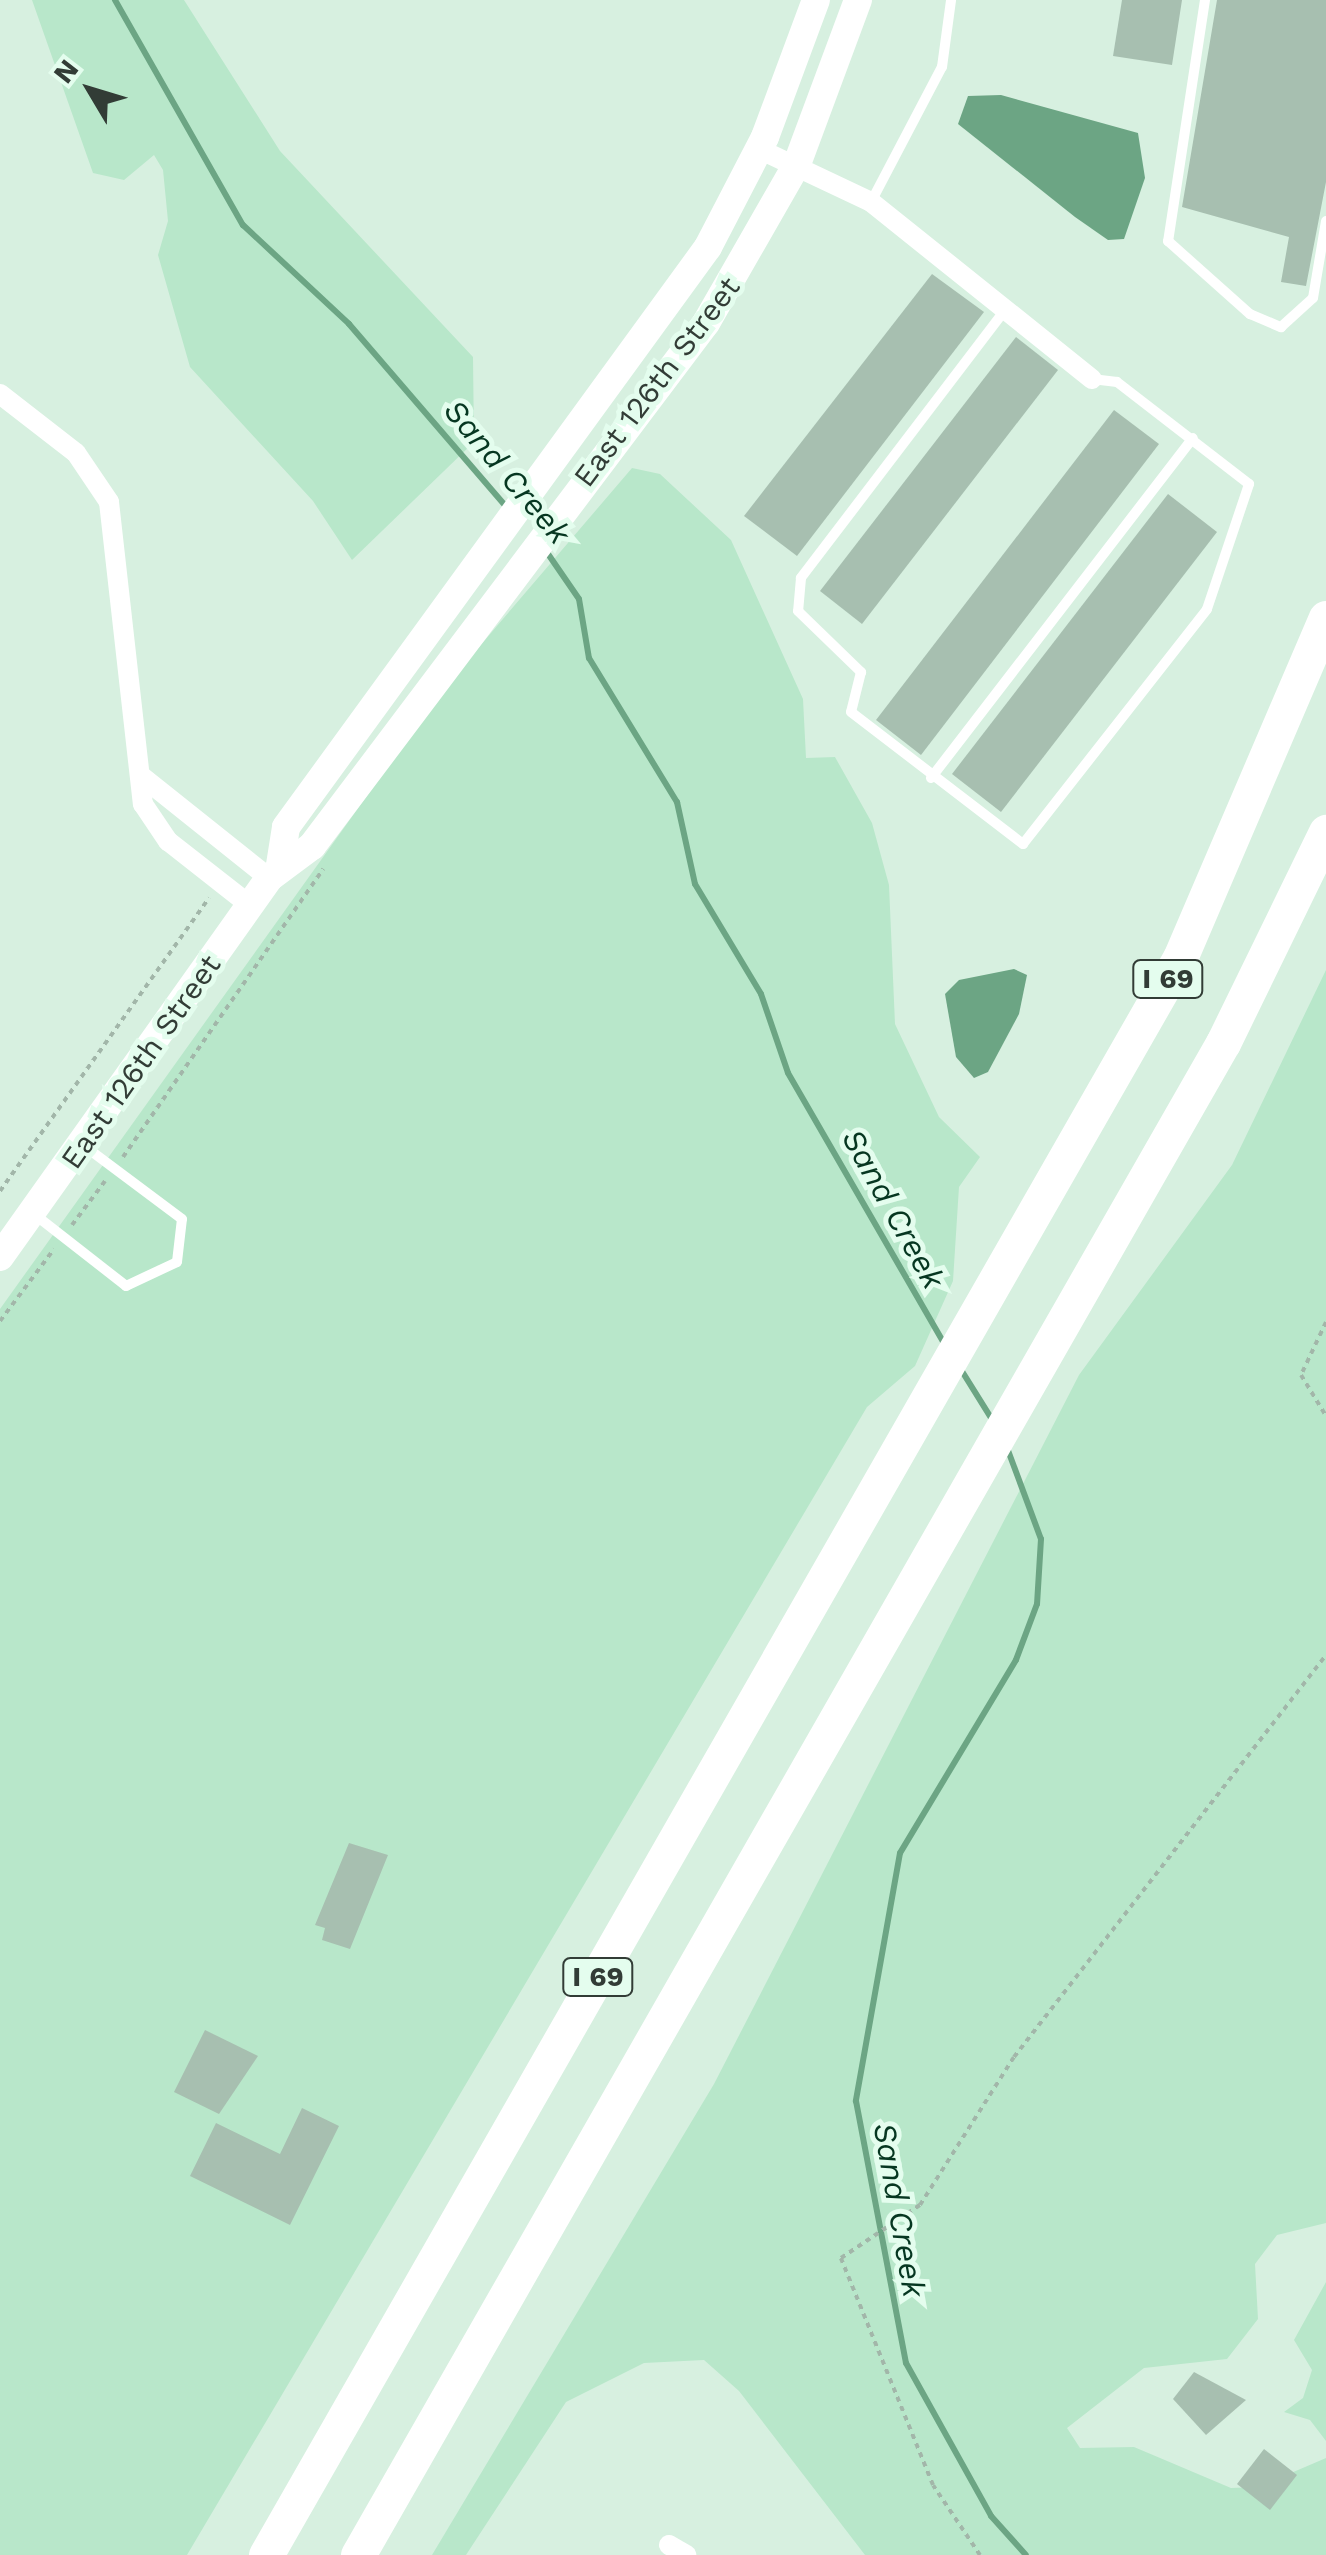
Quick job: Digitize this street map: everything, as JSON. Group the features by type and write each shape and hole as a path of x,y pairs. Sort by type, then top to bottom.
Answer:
{"highway":[{"name":"I 69","path":"266,2555 1180,958 1326,618"},
{"name":"I 69","path":"358,2555 1223,1043 1326,832"}],"main road":[{"name":"East 126th Street","path":"275,871 286,827 692,272 760,149 816,0"},
{"name":"East 126th Street","path":"0,1258 84,1146 275,871 312,846 494,598 706,323 797,164 858,0"}],"street":[{"path":"760,149 872,202 1092,379"},
{"path":"0,394 76,453 109,502 144,804 168,841 250,906"},
{"path":"140,775 275,871"}],"lane":[{"path":"872,202 942,67 950,0"},
{"path":"1205,0 1168,242 1250,314 1280,326 1312,298 1326,221"},
{"path":"1006,309 801,578 798,611 861,672 851,712 931,778 1023,844 1207,609 1250,484 1117,382 1092,379"},
{"path":"931,778 1193,438"},
{"path":"33,1213 126,1286 177,1262 182,1218 84,1146"}],"path":[{"path":"0,1321 115,1168 330,859"},
{"path":"1326,1322 1302,1375 1326,1416"},
{"path":"980,2555 933,2485 864,2331 860,2294 845,2280 841,2258 863,2238 904,2221 1004,2071 1326,1656"}],"shaded area":[{"path":"32,0 184,0 280,151 473,357 474,442 352,560 313,501 190,367 158,255 168,221 163,170 154,155 124,180 93,173"},
{"path":"1001,95 1138,133 1145,178 1124,239 1108,240 958,124 968,96"},
{"path":"632,468 660,474 731,540 803,699 806,758 835,757 872,823 889,885 895,1024 939,1117 980,1157 959,1187 953,1281 915,1366 867,1407 187,2555 0,2555 0,1309 444,688"},
{"path":"1014,969 1027,975 1019,1014 988,1072 974,1078 956,1057 945,994 959,980"},
{"path":"1326,970 1326,2223 1277,2235 1255,2264 1258,2319 1227,2359 1144,2368 1067,2428 1080,2448 1134,2447 1231,2488 1258,2487 1326,2458 1326,2555 865,2555 739,2391 704,2360 644,2363 566,2402 466,2555 432,2555 714,2084 1079,1375 1232,1165"},
{"path":"1326,2282 1326,2441 1310,2420 1284,2412 1303,2398 1312,2370 1294,2340"}],"building":[{"path":"1122,0 1182,0 1172,65 1113,56"},
{"path":"1217,0 1326,0 1326,182 1306,286 1281,282 1289,237 1182,207"},
{"path":"932,274 984,312 797,556 744,516"},
{"path":"1016,337 1058,370 862,624 820,591"},
{"path":"1114,410 1159,444 921,755 876,720"},
{"path":"1168,494 1217,532 1001,812 952,774"},
{"path":"349,1843 388,1855 350,1949 322,1940 325,1928 315,1925"},
{"path":"205,2030 258,2056 219,2114 174,2092"},
{"path":"302,2108 339,2126 290,2225 190,2176 216,2123 280,2154"},
{"path":"1194,2372 1246,2400 1206,2435 1173,2399"},
{"path":"1264,2449 1297,2475 1270,2510 1237,2484"}],"waterway":[{"name":"Sand Creek","path":"115,0 243,225 349,324 508,509"},
{"name":"Sand Creek","path":"546,551 579,599 589,658 677,802 695,884 761,994 788,1073 945,1345"},
{"name":"Sand Creek","path":"960,1368 993,1421"},
{"name":"Sand Creek","path":"1006,1445 1041,1539 1037,1604 1016,1660 900,1853 856,2101 906,2363 991,2516 1026,2555"}]}
